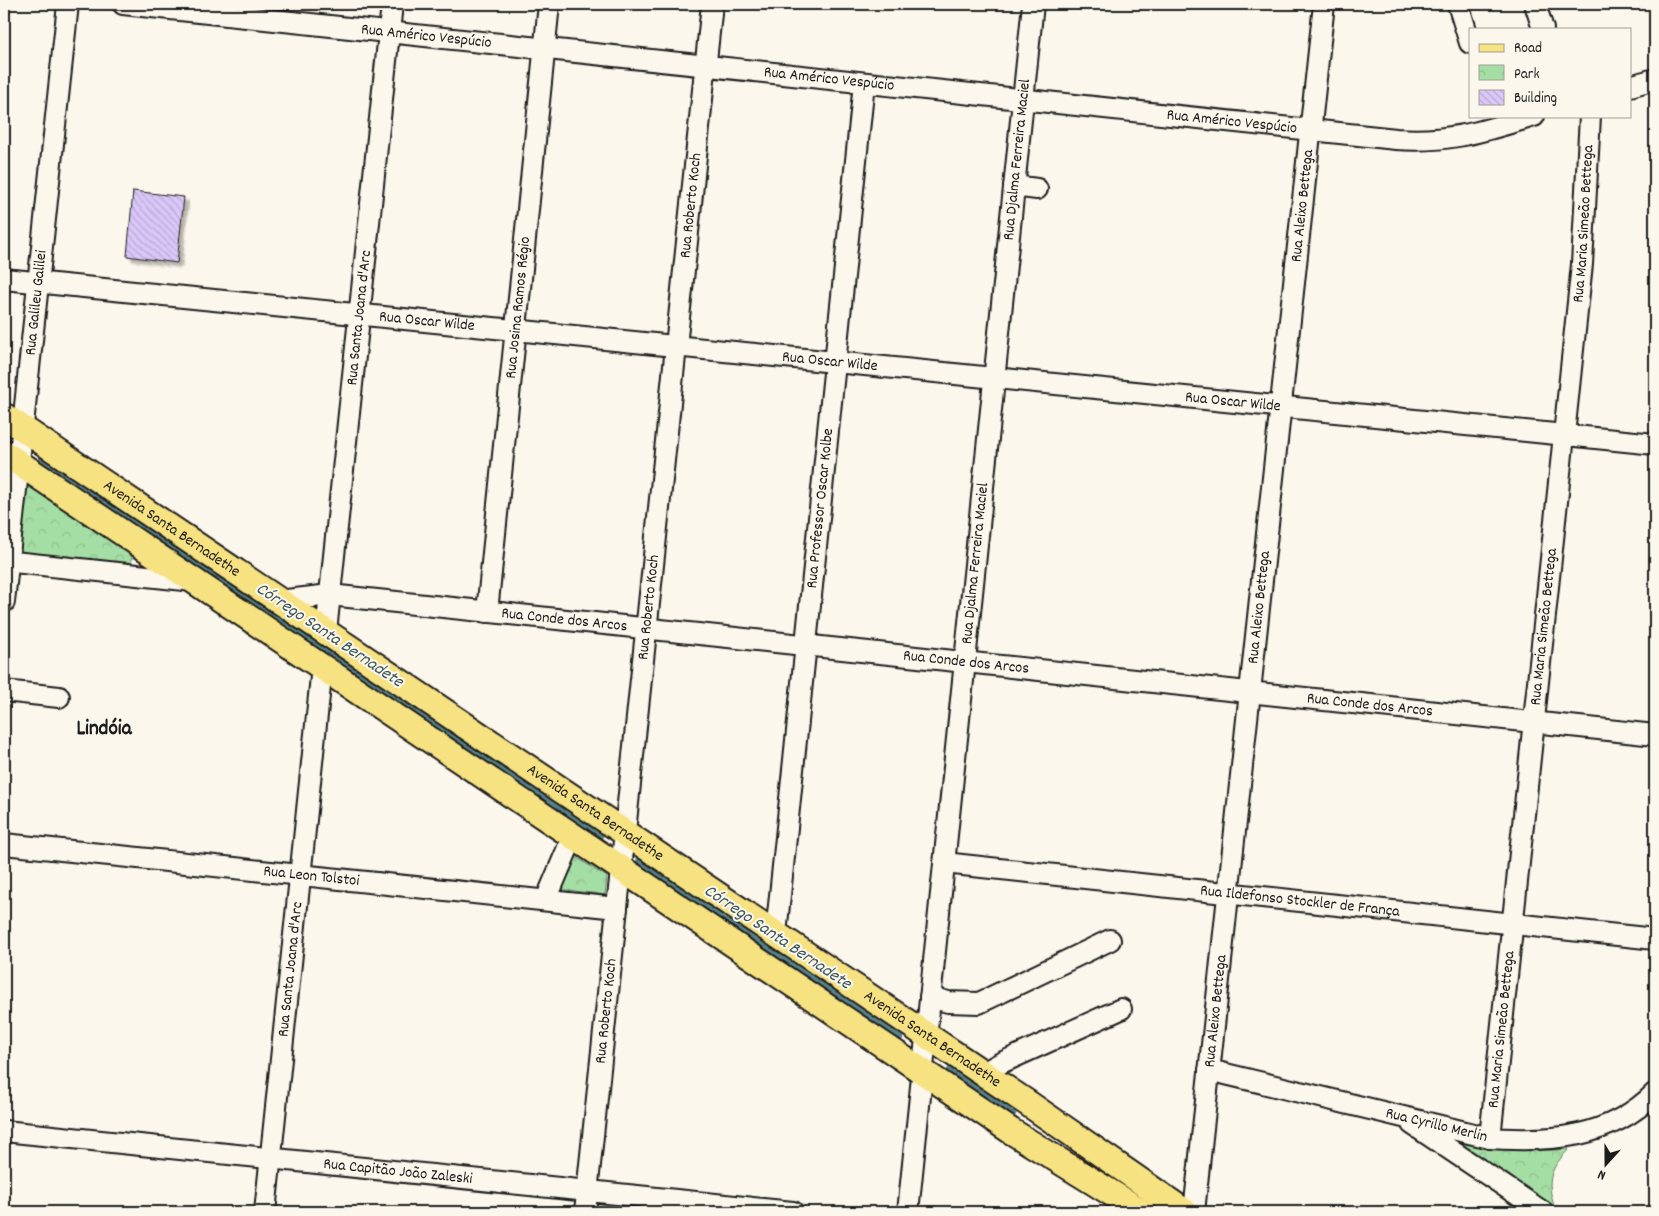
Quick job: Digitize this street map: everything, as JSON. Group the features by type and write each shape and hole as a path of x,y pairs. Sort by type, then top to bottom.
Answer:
{"main road":[{"name":"Avenida Santa Bernadethe","path":"13,423 776,934 1185,1212"},
{"name":"Avenida Santa Bernadethe","path":"11,458 1011,1131 1138,1211"}],"street":[{"name":"Rua Galileu Galilei","path":"4,602 13,423 38,282 68,4"},
{"name":"Rua Américo Vespúcio","path":"123,4 1417,141 1456,138 1495,122 1521,118"},
{"name":"Rua Santa Joana d'Arc","path":"326,632 392,4"},
{"name":"Rua Josina Ramos Régio","path":"487,612 549,4"},
{"name":"Rua Roberto Koch","path":"586,1212 712,4"},
{"name":"Rua Djalma Ferreira Maciel","path":"908,1212 1033,4"},
{"name":"Rua Aleixo Bettega","path":"1194,1212 1324,4"},
{"path":"1458,4 1469,40"},
{"path":"1535,4 1543,28"},
{"path":"1632,85 1655,79"},
{"name":"Rua Professor Oscar Kolbe","path":"776,934 864,83"},
{"name":"Rua Maria Simeão Bettega","path":"1490,1138 1582,264 1590,118"},
{"path":"1014,186 1037,189"},
{"name":"Rua Oscar Wilde","path":"4,279 1655,444"},
{"path":"125,574 138,570 143,559 143,546"},
{"path":"6,562 194,581"},
{"name":"Rua Conde dos Arcos","path":"278,600 330,596 1655,735"},
{"name":"Rua Santa Joana d'Arc","path":"265,1212 322,667"},
{"path":"4,691 59,697"},
{"path":"546,900 573,836"},
{"name":"Rua Leon Tolstoi","path":"4,844 618,908"},
{"name":"Rua Ildefonso Stockler de França","path":"944,863 1655,940"},
{"path":"930,997 948,1002 978,1003 1110,940"},
{"path":"983,1074 1001,1063 1121,1009"},
{"name":"Rua Cyrillo Merlin","path":"1209,1070 1490,1138 1523,1140 1574,1136 1598,1130 1624,1118 1655,1093"},
{"path":"1402,1117 1544,1212"},
{"name":"Rua Capitão João Zaleski","path":"4,1130 793,1212"}],"green space":[{"path":"27,482 131,551 132,558 129,564 123,566 20,555"},
{"path":"573,855 607,877 605,895 558,889"},
{"path":"1458,1143 1533,1151 1569,1149 1551,1175 1550,1189 1554,1206"}],"building":[{"path":"133,191 184,197 177,263 127,256"}],"waterway":[{"name":"Córrego Santa Bernadete","path":"41,458 601,836"},
{"name":"Córrego Santa Bernadete","path":"638,861 901,1038"},
{"name":"Córrego Santa Bernadete","path":"949,1070 1014,1114"}],"district":[{"name":"Lindóia","path":"104,730"}]}
